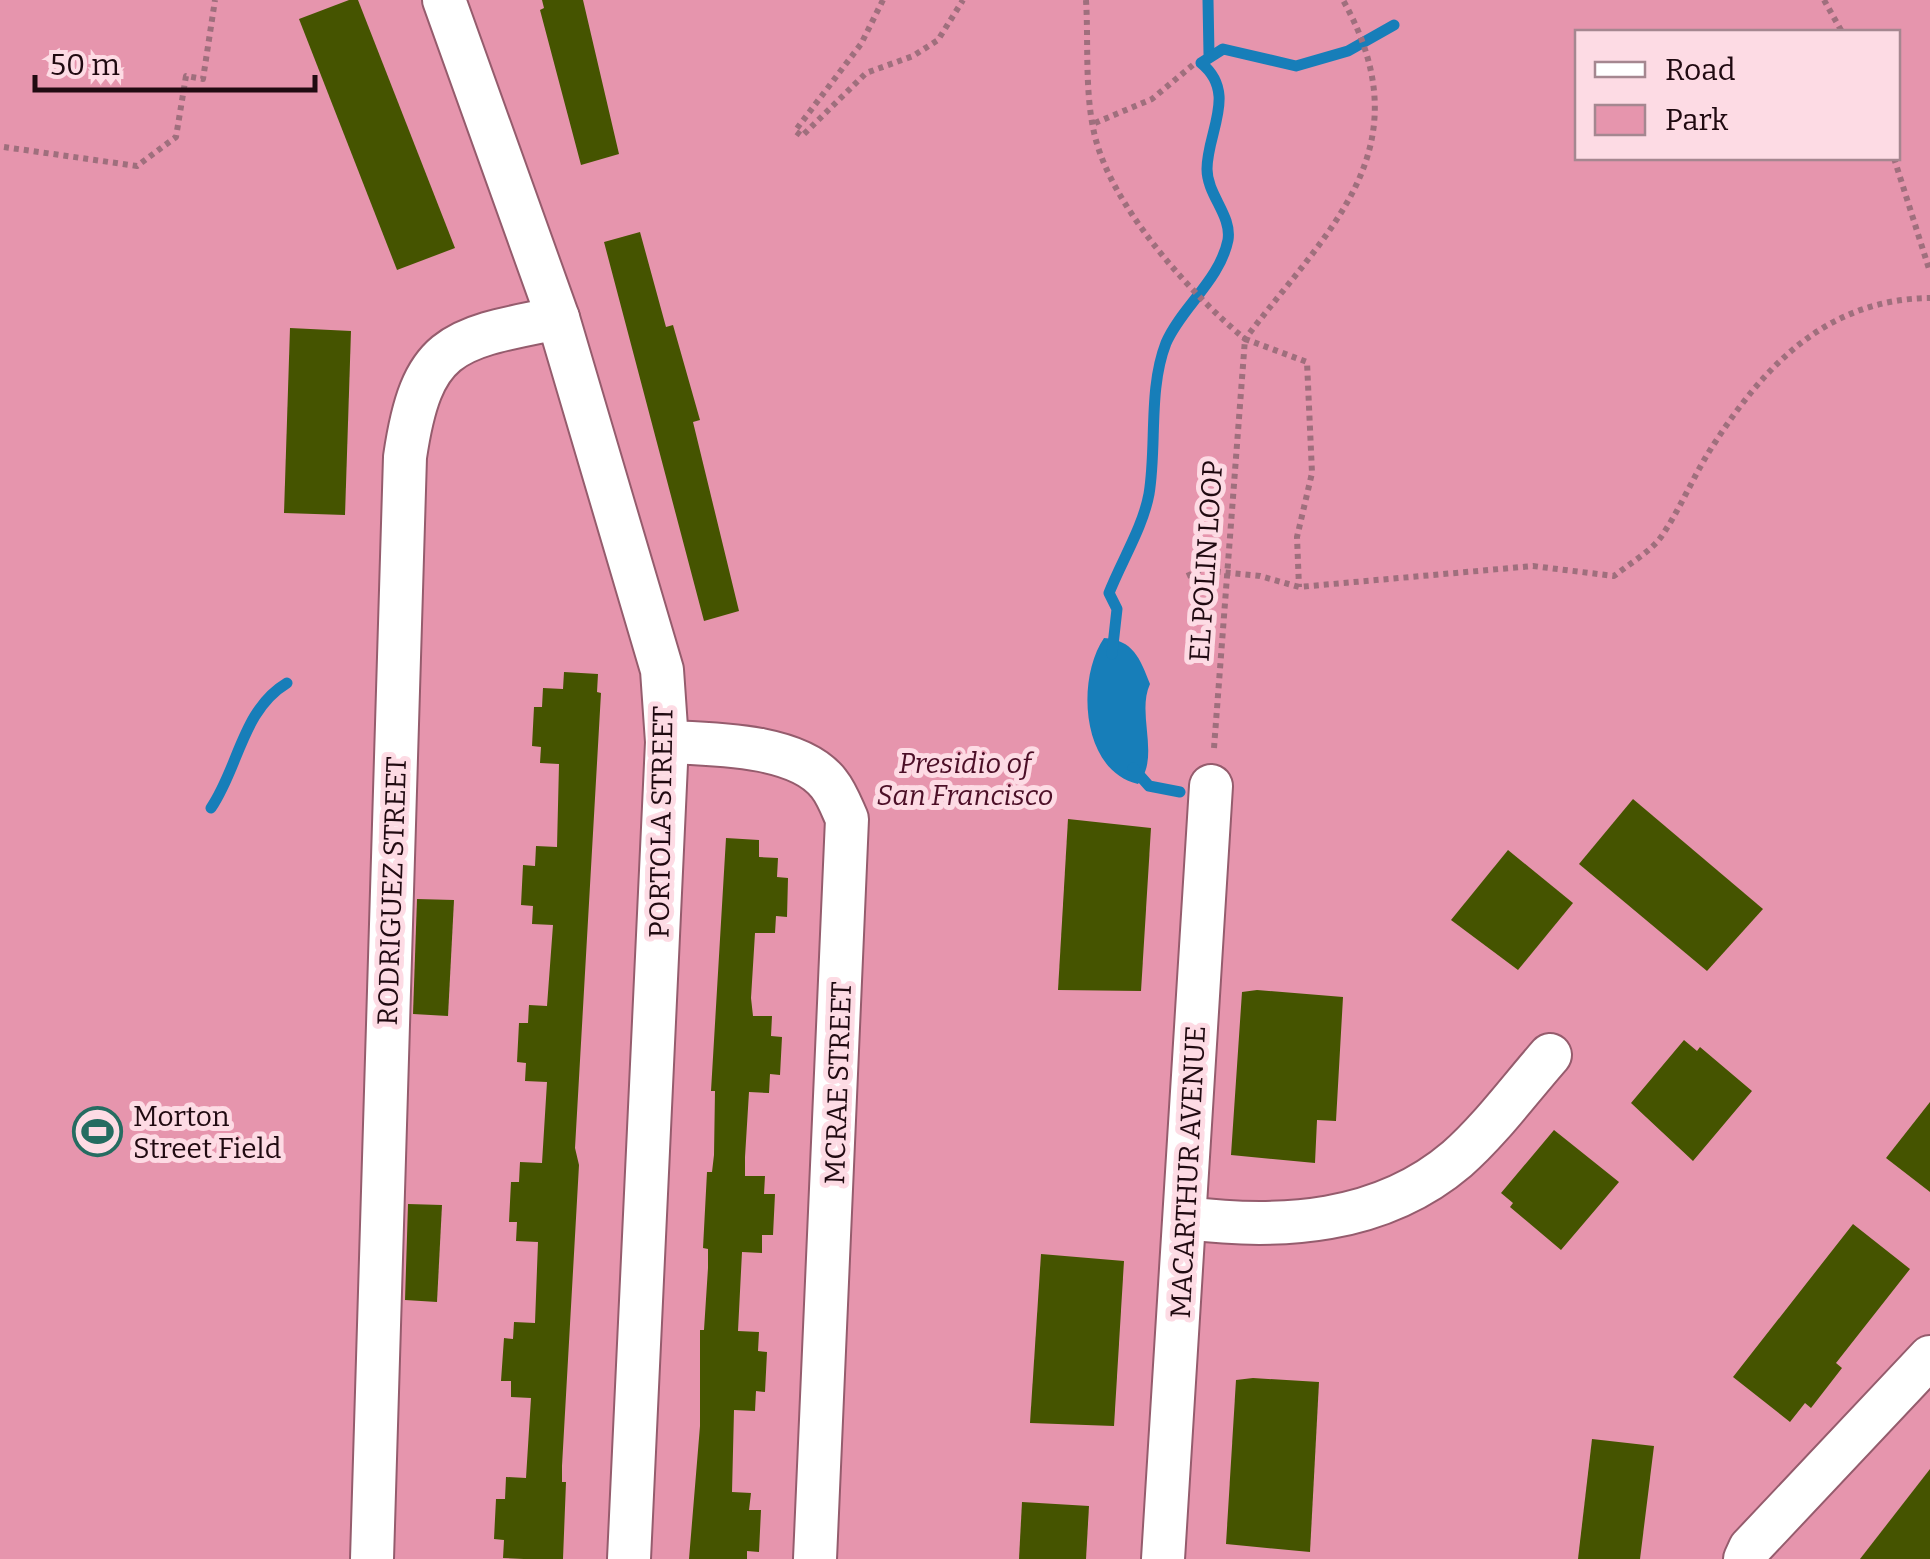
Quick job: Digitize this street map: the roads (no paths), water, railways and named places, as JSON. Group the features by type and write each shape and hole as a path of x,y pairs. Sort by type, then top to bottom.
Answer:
{"street":[{"name":"PORTOLA STREET","path":"444,0 558,318 662,670 667,742 629,1559"},
{"name":"RODRIGUEZ STREET","path":"372,1559 405,477 413,403 429,370 463,343 558,318"},
{"name":"MCRAE STREET","path":"667,742 728,744 790,757 828,782 847,819 816,1559"},
{"name":"MACARTHUR AVENUE","path":"1164,1559 1211,786"},
{"path":"1186,1218 1274,1226 1372,1208 1458,1158 1550,1055"},
{"path":"1745,1559 1750,1548 1930,1357"}],"water":[{"path":"1104,638 1122,642 1134,652 1150,684 1145,708 1148,761 1138,784 1119,776 1105,761 1089,721 1089,676"}],"waterway":[{"path":"1208,0 1209,54"},
{"path":"1112,654 1117,609 1109,593 1137,532 1149,494 1160,361 1173,330 1217,268 1228,240 1226,222 1207,169 1218,113 1218,87 1201,63 1223,49 1296,66 1348,51 1394,25"},
{"path":"211,808 260,708 287,683"},
{"path":"1133,768 1149,786 1180,792"}],"place":[{"name":"Morton Street Field","path":"98,1132"}],"park label":[{"name":"Presidio of San Francisco","path":"965,779"}]}
